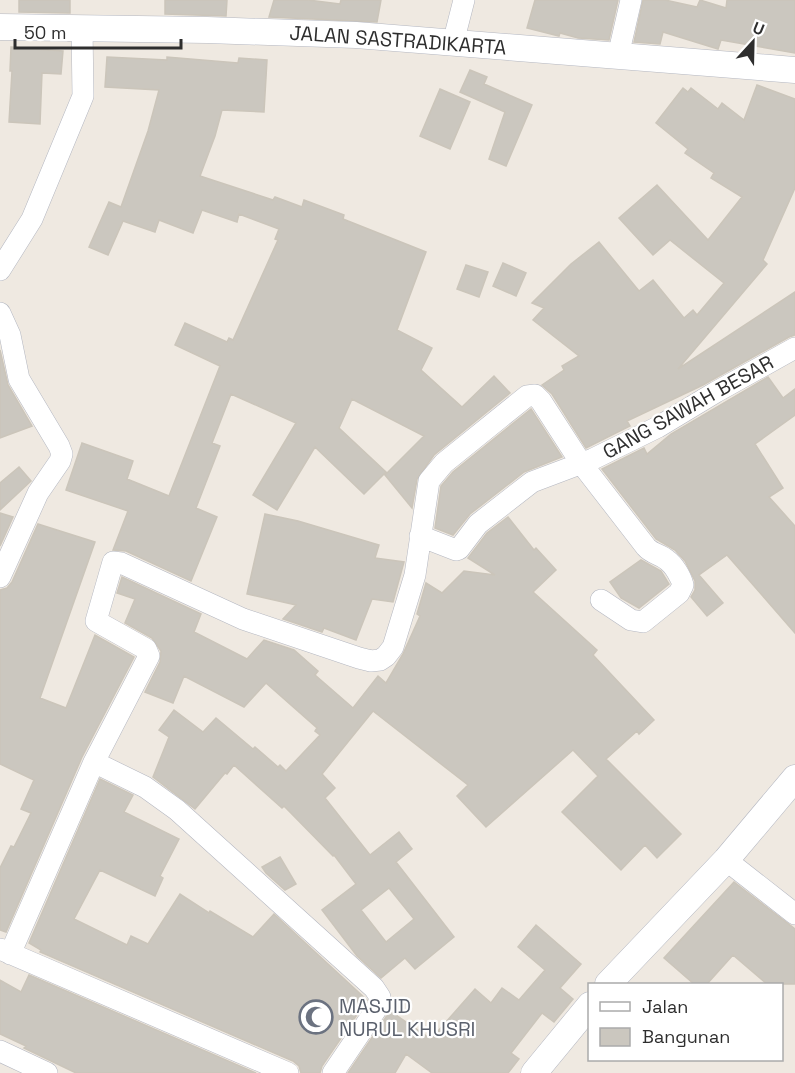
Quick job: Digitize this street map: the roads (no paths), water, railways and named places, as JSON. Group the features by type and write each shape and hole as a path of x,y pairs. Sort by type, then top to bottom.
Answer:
{"street":[{"path":"453,43 464,0"},
{"path":"618,56 631,0"},
{"name":"JALAN SASTRADIKARTA","path":"0,27 346,35 795,70"},
{"path":"0,270 32,219 83,96 82,28"},
{"path":"0,313 10,335 19,379 62,454 60,461 38,493 0,577"},
{"name":"GANG SAWAH BESAR","path":"420,536 456,550 459,549 478,524 532,482 581,463 658,427 795,348"},
{"path":"288,1073 5,951 94,762 149,656 146,649 96,621 113,562 121,563 163,581 216,609 243,620 371,661 386,656 393,647 416,574 429,481 444,463 527,396 535,395 581,463 646,547 652,553 668,560 682,579 683,585 678,592 643,622 631,620 601,600"},
{"path":"94,762 145,787 177,810 374,988 380,998 380,1005 333,1073"},
{"path":"609,983 726,860 795,778"},
{"path":"726,860 795,914"},
{"path":"534,1073 588,1007"},
{"path":"0,1051 47,1073"}],"place":[{"name":"MASJID NURUL KHUSRI","path":"316,1017"}]}
